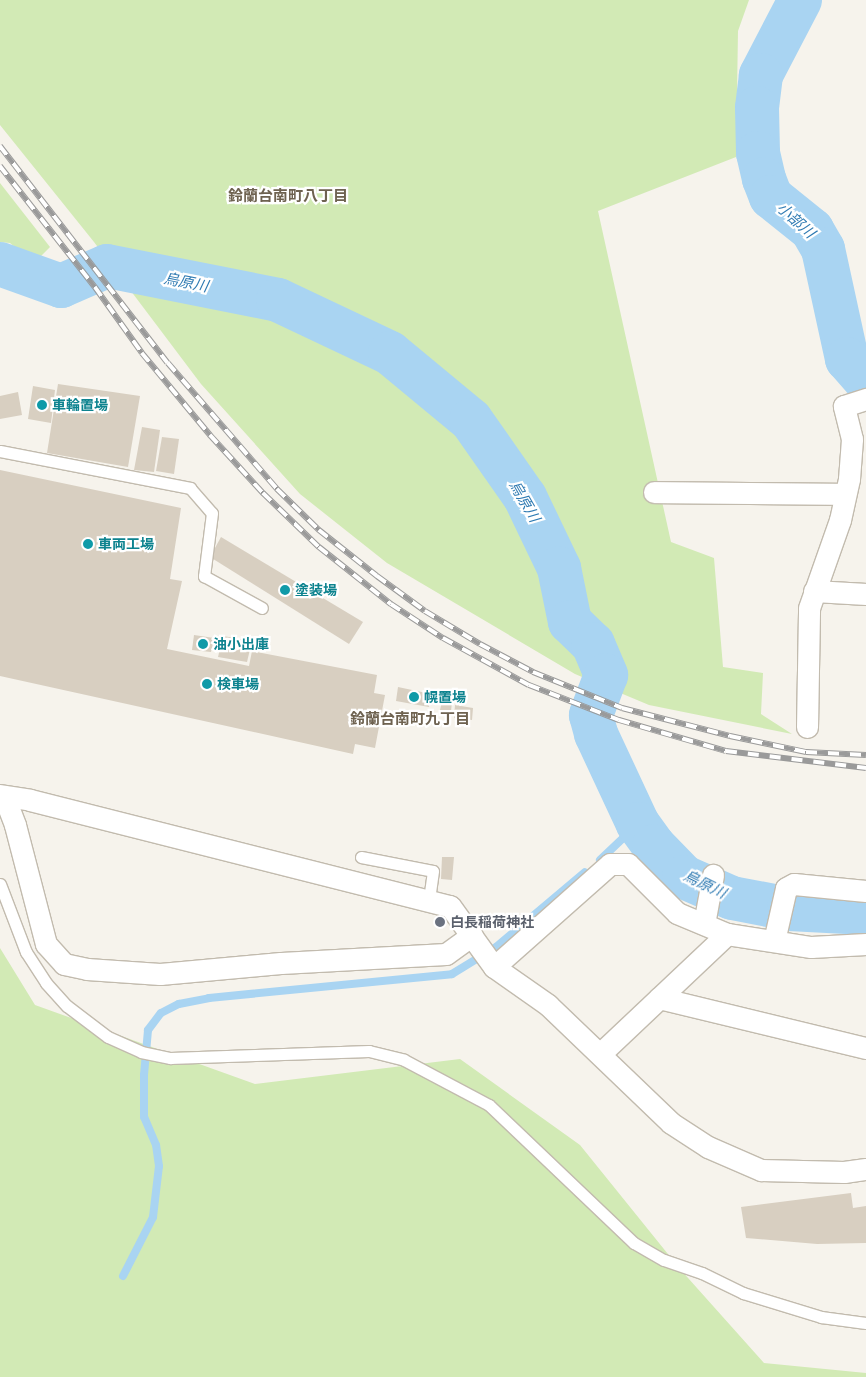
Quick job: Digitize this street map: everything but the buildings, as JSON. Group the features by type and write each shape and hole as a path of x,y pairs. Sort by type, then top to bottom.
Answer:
{"street":[{"path":"808,727 809,608 840,520 845,494 852,439 844,406 866,399"},
{"path":"654,492 845,494"},
{"path":"814,591 866,594"},
{"path":"2,796 30,800 450,906 494,967 548,1005 671,1123 708,1147 761,1170 844,1172 866,1169"},
{"path":"2,796 15,825 28,874 35,911 46,944 64,964 87,969 160,974 281,963 446,954 472,935"},
{"path":"494,967 610,864 628,864 677,913 705,920 728,934 774,936 812,947 866,944"},
{"path":"705,920 713,875"},
{"path":"774,936 786,888 794,884 866,891"},
{"path":"600,1054 728,934"},
{"path":"659,998 866,1048"}],"lane":[{"path":"0,451 190,488 212,513 204,576 262,608"},
{"path":"362,857 434,871 429,901"},
{"path":"0,884 26,952 46,983 67,1006 108,1037 141,1052 170,1058 369,1051 404,1060 489,1105 634,1242 649,1251 743,1293 821,1317 866,1324"}],"green space":[{"path":"0,0 749,0 738,31 736,157 598,211 671,542 714,558 723,667 763,673 761,714 792,734 649,705 575,674 387,563 300,494 201,384 94,242 0,125"},
{"path":"0,183 50,247 34,263 10,243 0,242"},
{"path":"0,948 35,1005 255,1084 460,1059 580,1145 680,1269 764,1363 866,1373 866,1377 0,1377"}],"waterway":[{"name":"小部川","path":"800,0 761,75 757,108 758,153 764,179 771,197 812,230 823,249 847,359 866,381"},
{"name":"烏原川","path":"0,264 61,286 107,266 278,300 390,353 471,420 525,497 559,568 570,622 593,644 606,675 591,715 596,734 638,824 654,846 684,877 732,898 789,909 866,913"},
{"path":"600,860 638,824"},
{"path":"123,1276 153,1217 159,1166 156,1145 144,1117 144,1075 148,1030 161,1013 179,1004 209,998 452,974 496,947 585,872"}],"railway":[{"path":"0,146 168,363 277,489 319,530 425,611 480,644 533,672 622,708 730,736 806,752 866,755"},
{"path":"0,166 95,287 142,353 210,435 263,493 319,547 391,604 443,638 529,685 619,720 726,751 866,768"}],"place":[{"name":"車輪置場","path":"42,405"},
{"name":"車両工場","path":"88,544"},
{"name":"塗装場","path":"285,590"},
{"name":"油小出庫","path":"203,644"},
{"name":"検車場","path":"207,684"},
{"name":"幌置場","path":"414,697"},
{"name":"白長稲荷神社","path":"440,922"}],"district":[{"name":"鈴蘭台南町八丁目","path":"288,196"},
{"name":"鈴蘭台南町九丁目","path":"410,719"}]}
